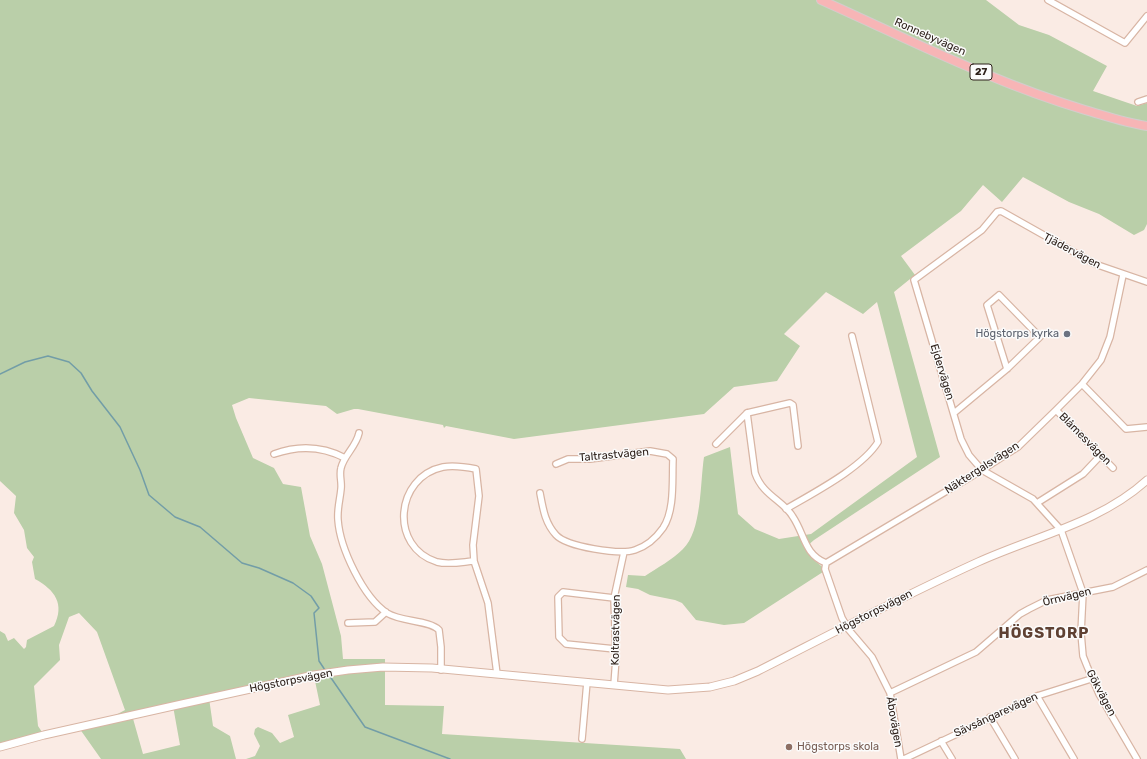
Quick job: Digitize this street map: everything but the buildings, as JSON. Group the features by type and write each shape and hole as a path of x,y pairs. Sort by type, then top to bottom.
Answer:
{"main road":[{"name":"Ronnebyvägen","path":"821,0 1020,88 1077,107 1135,124 1147,126"}],"street":[{"path":"1048,0 1125,43 1147,16"},
{"path":"1138,102 1147,99"},
{"name":"Tjädervägen","path":"1001,211 1095,264 1122,275 1146,282"},
{"name":"Ejdervägen","path":"1001,211 997,212 982,230 914,280 961,439 969,455 982,470 1037,503 1061,530"},
{"name":"Näktergalsvägen","path":"826,563 982,470 1018,446 1056,410 1082,384 1101,360 1110,337 1122,275"},
{"path":"954,413 1007,369 1040,337 1003,297 999,295 987,305 1007,369"},
{"path":"786,509 849,470 875,448 878,442 856,359 852,336"},
{"path":"1082,384 1126,429 1147,427"},
{"path":"716,444 747,413 790,403 793,405 798,446"},
{"name":"Blåmesvägen","path":"1056,410 1102,455 1113,468"},
{"path":"747,413 755,473 758,482 793,516 810,553 816,559 826,563 825,569 847,626"},
{"path":"359,433 356,443 345,458 341,467 341,489 338,513 342,541 352,565 367,591 386,612 397,617 437,628 440,638 441,670"},
{"path":"274,454 297,448 308,448 327,450 345,458"},
{"name":"Taltrastvägen","path":"556,464 568,459 590,459 650,451 667,454 673,459 670,513 664,527 654,539 643,546 624,552"},
{"path":"1037,503 1083,474 1102,455"},
{"path":"474,561 455,563 438,562 422,554 408,535 403,511 406,498 412,486 432,470 444,467 461,466 476,469 479,496 473,545 474,561 488,603 497,674"},
{"name":"Högstorpsvägen","path":"0,747 44,735 328,673 382,667 497,674 668,690 710,687 734,681 758,671 980,561 1061,530 1111,506 1147,480"},
{"path":"540,493 543,512 548,526 557,537 570,545 624,552"},
{"name":"Gökvägen","path":"1061,530 1083,593 1082,645 1091,679 1137,759"},
{"name":"Koltrastvägen","path":"614,685 614,598 624,552"},
{"name":"Örnvägen","path":"890,693 976,652 1029,608 1047,600 1112,587 1147,570"},
{"path":"614,598 563,592 558,597 559,637 566,644 615,649"},
{"path":"348,623 375,622 386,612"},
{"name":"Åbovägen","path":"847,626 872,657 890,693 902,759"},
{"name":"Sävsångarevägen","path":"902,759 1037,696 1091,679"},
{"path":"582,739 587,682"},
{"path":"1037,696 1074,759"},
{"path":"990,717 1015,759"},
{"path":"941,741 952,759"}],"green space":[{"path":"0,0 986,0 1019,25 1049,35 1107,66 1093,91 1137,106 1147,103 1147,224 1144,230 1134,235 1099,214 1069,202 1023,177 1002,202 983,185 961,211 901,256 915,275 894,292 940,457 814,540 806,547 814,560 826,570 744,623 724,625 696,620 682,603 675,600 650,595 638,589 626,587 628,575 645,576 674,557 689,541 694,531 697,519 704,457 730,447 738,514 755,529 779,539 811,534 917,457 877,302 863,314 826,292 784,334 800,346 777,381 734,387 704,414 514,439 446,426 444,428 443,425 358,409 337,414 326,406 249,398 232,405 253,458 274,468 283,484 301,487 310,536 322,564 341,636 343,659 385,659 385,705 444,706 442,734 680,749 686,759 246,759 255,756 260,746 254,734 255,729 258,727 272,733 280,743 294,737 288,715 320,705 314,676 209,698 213,726 230,736 236,759 101,759 77,725 112,717 125,710 97,632 79,613 69,617 59,645 60,660 34,686 38,726 44,735 0,747 0,631 5,634 8,641 14,638 24,649 26,647 27,640 54,626 57,618 58,604 53,593 35,579 32,562 34,557 27,548 24,530 14,513 16,496 0,481","holes":["173,706 180,745 143,754 132,715"]}],"waterway":[{"path":"0,374 25,362 48,356 69,362 81,373 92,391 120,427 140,470 149,495 175,517 200,527 242,563 259,568 293,583 311,596 319,608 314,613 319,661 325,670"},
{"path":"329,675 365,727 450,759"}],"place":[{"name":"Högstorps kyrka","path":"1067,334"},
{"name":"Högstorps skola","path":"789,747"}],"district":[{"name":"HÖGSTORP","path":"1044,634"}]}
